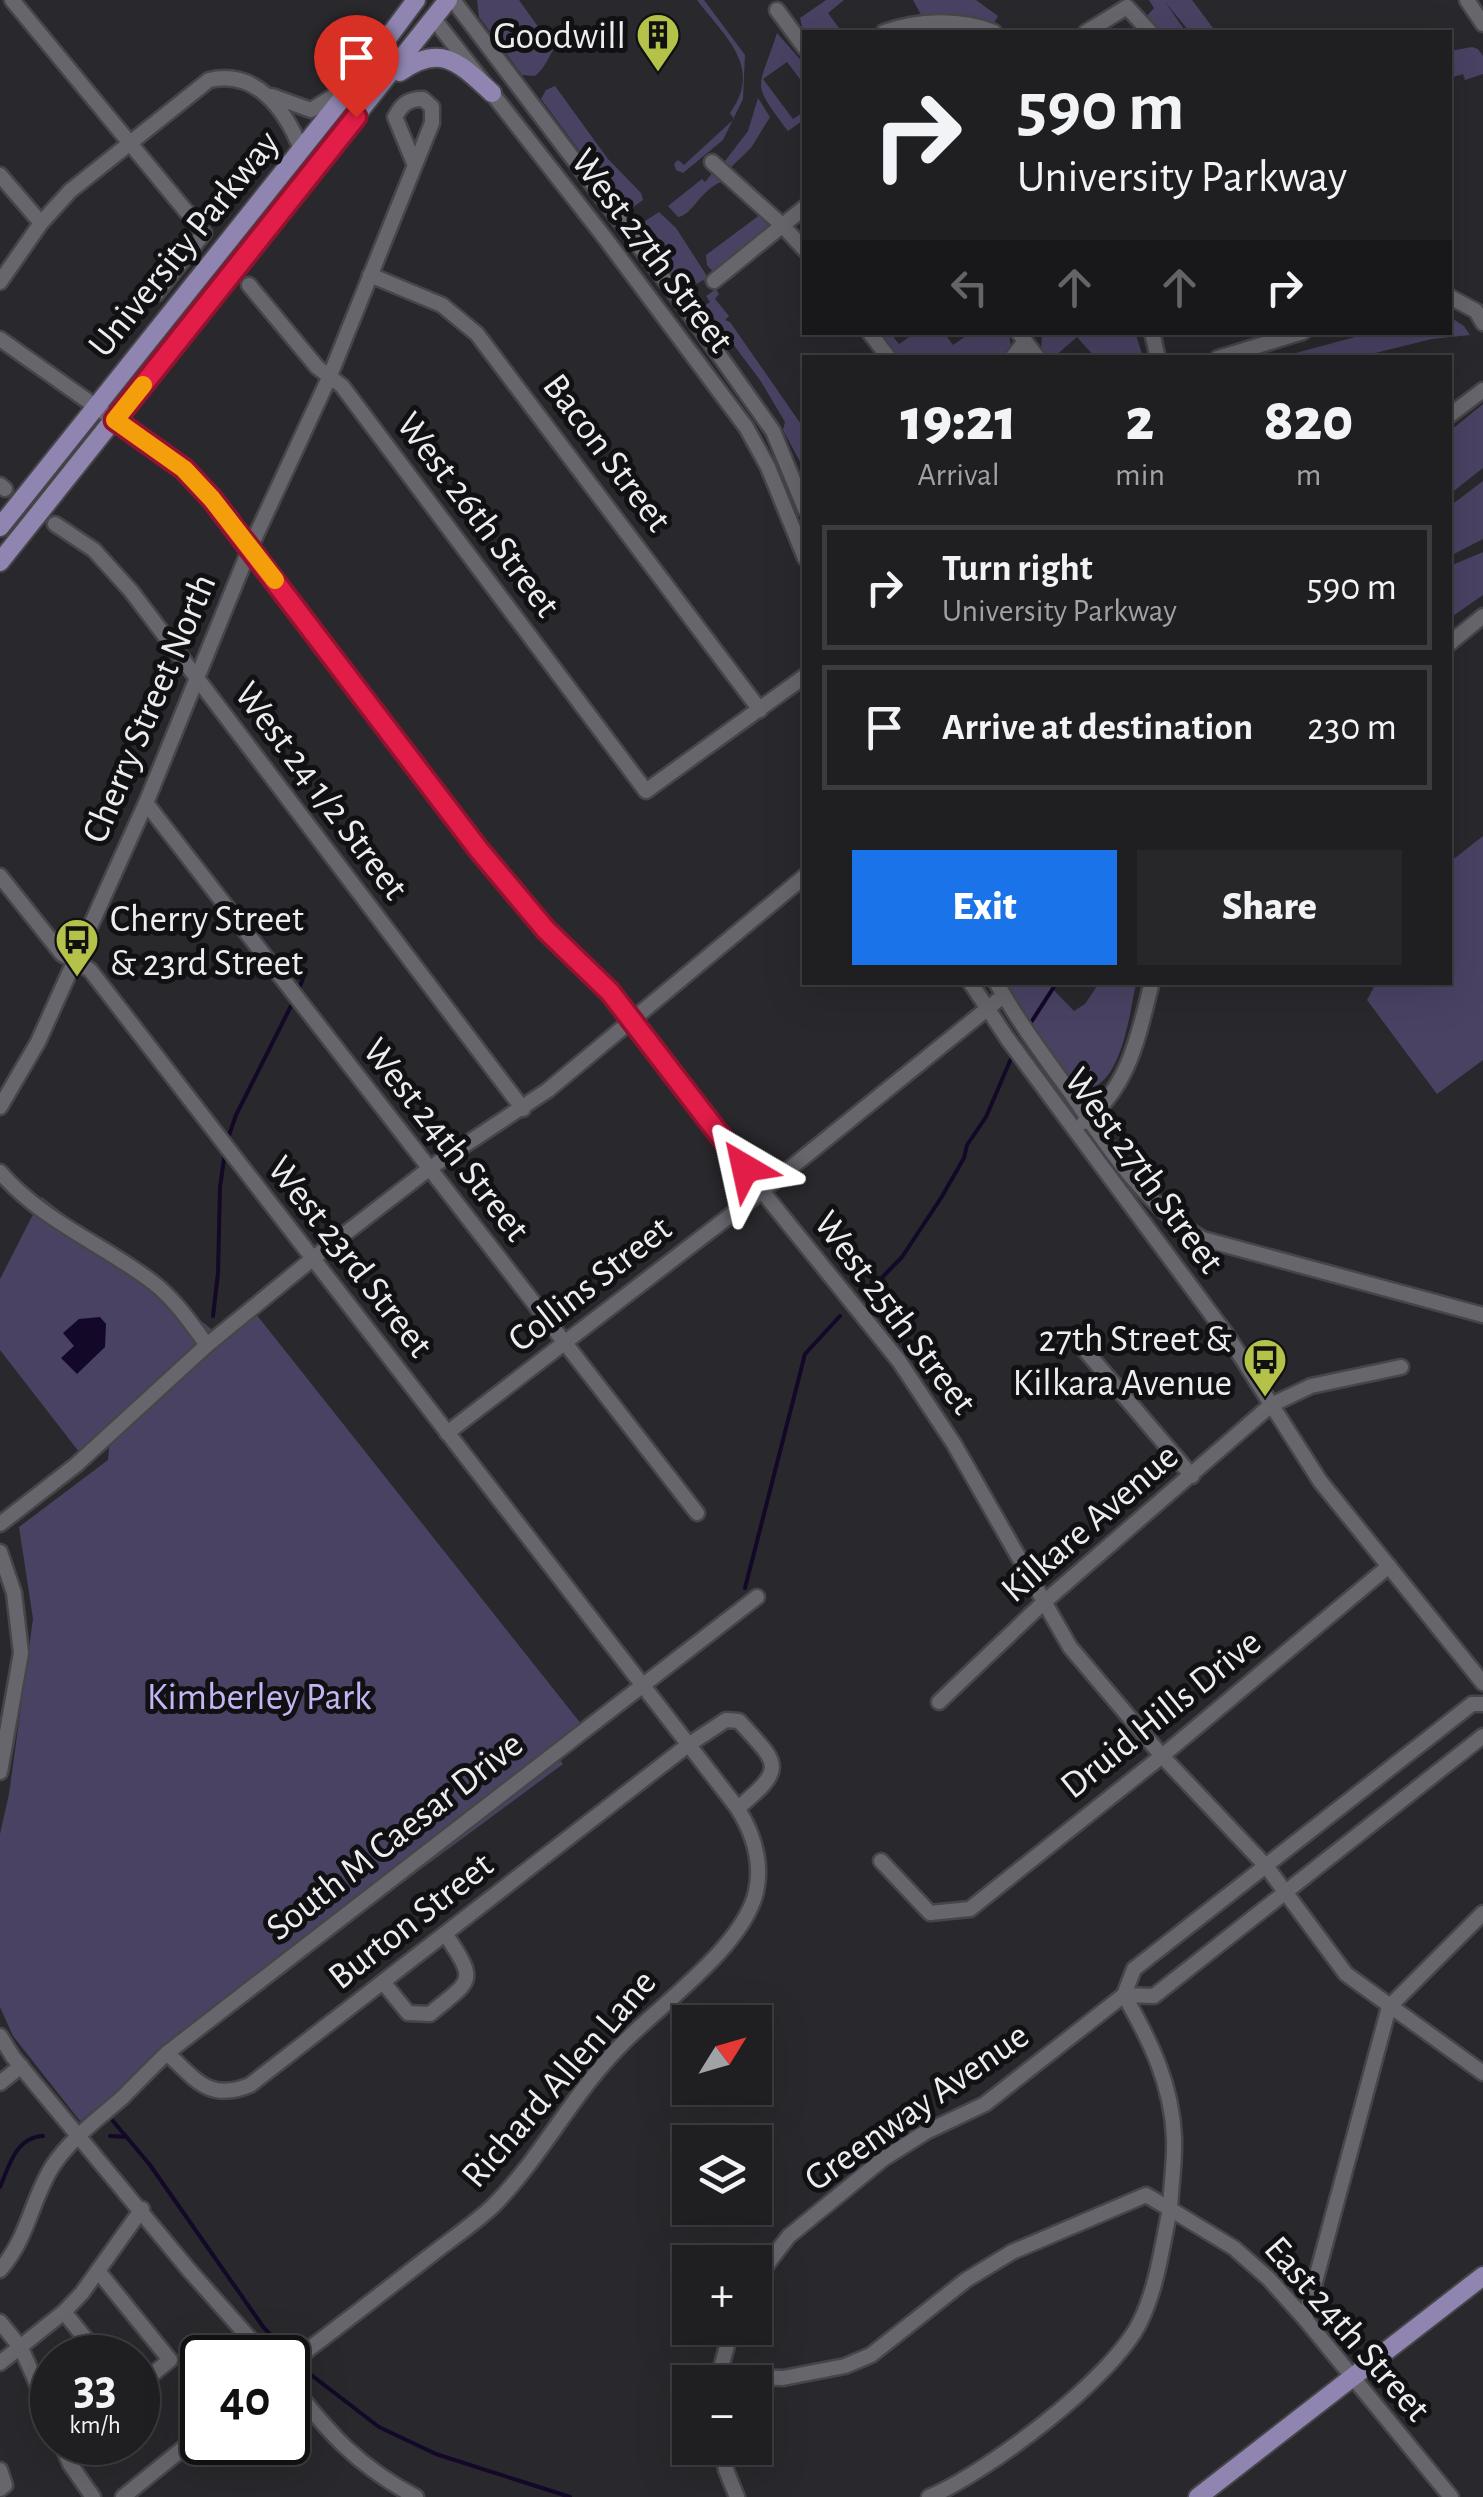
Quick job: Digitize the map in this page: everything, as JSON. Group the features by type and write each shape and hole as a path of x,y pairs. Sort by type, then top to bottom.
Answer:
{"main road":[{"name":"West 27th Street","path":"417,0 434,19"},
{"name":"University Parkway","path":"0,527 417,0"},
{"name":"University Parkway","path":"0,562 451,0"},
{"path":"380,86 418,59 442,56 461,66 492,93"},
{"path":"1198,2497 1483,2276"}],"street":[{"path":"12,0 204,233 156,294"},
{"name":"West 27th Street","path":"451,0 683,304 773,431 802,502"},
{"path":"1468,0 1483,24"},
{"path":"1089,30 1127,7 1148,30"},
{"path":"776,10 802,44"},
{"name":"West 27th Street","path":"434,19 746,427 768,467 802,551"},
{"path":"897,30 935,22 988,30"},
{"path":"0,282 41,223 70,191 209,80 241,78 264,92 311,110 352,86"},
{"path":"264,92 291,123 301,148"},
{"path":"712,162 802,247"},
{"name":"Cherry Street North","path":"0,1107 38,1042 146,803 250,548 329,378 414,163"},
{"path":"0,175 41,223"},
{"path":"714,281 802,209"},
{"name":"Bacon Street","path":"370,275 442,305 478,334 760,710"},
{"name":"West 26th Street","path":"249,285 329,378 342,386 646,791 760,710"},
{"path":"1452,297 1476,310 1483,323"},
{"path":"871,335 887,355"},
{"path":"1020,335 1036,355"},
{"path":"1228,355 1293,335"},
{"name":"West 25th Street","path":"0,339 184,469 250,548 479,850 546,930 595,976 630,1018 899,1362 954,1444 1070,1647 1162,1756 1266,1866 1346,1974 1483,2073"},
{"path":"1452,413 1483,390"},
{"name":"West 24 1/2 Street","path":"55,524 105,560 523,1109"},
{"path":"1452,641 1483,616"},
{"path":"760,710 802,678"},
{"name":"West 24th Street","path":"146,803 697,1513"},
{"name":"West 23rd Street","path":"0,876 62,954 90,970 642,1685"},
{"path":"0,1524 76,1465 207,1345 311,1260 430,1168 523,1109 802,878"},
{"name":"West 27th Street","path":"972,985 1229,1338 1320,1481 1483,1683"},
{"path":"1075,1130 1113,1094 1131,1063 1151,985"},
{"name":"West 27th Street","path":"1000,989 1088,1119 1145,1194 1174,1222 1203,1239 1483,1315"},
{"name":"Collins Street","path":"447,1433 762,1191 986,1008 1000,989"},
{"path":"0,1172 56,1222 154,1282 207,1345"},
{"path":"1073,1336 1192,1476"},
{"name":"Kilkare Avenue","path":"939,1702 1043,1603 1271,1406 1311,1386 1402,1368"},
{"path":"0,1552 14,1593 21,1653 0,1772"},
{"name":"Druid Hills Drive","path":"882,1861 930,1913 970,1909 1162,1756 1389,1566"},
{"name":"South M Caesar Drive","path":"0,2270 28,2225 49,2172 80,2136 167,2053 758,1597"},
{"name":"Richard Allen Lane","path":"310,2348 492,2207 525,2170 578,2093 619,2046 725,1949 743,1924 756,1892 757,1851 750,1827 642,1685"},
{"name":"Greenway Avenue","path":"772,2258 789,2236 883,2159 926,2132 985,2104 1124,1995 1134,1969 1472,1704 1483,1704"},
{"name":"Burton Street","path":"167,2053 204,2087 229,2094 250,2085 688,1744 726,1720 739,1721 769,1754 774,1768 768,1784 738,1808"},
{"name":"Greenway Avenue","path":"1124,1995 1154,1996 1483,1736"},
{"path":"1305,2319 1389,2007 1483,1912"},
{"path":"383,1982 408,2013 430,2014 468,1978 468,1968 446,1935"},
{"path":"928,2497 960,2484 986,2466 1114,2362 1141,2320 1170,2210 1174,2136 1166,2086 1151,2041 1124,1995"},
{"path":"0,2036 189,2270 247,2335"},
{"path":"0,2083 21,2066"},
{"path":"772,2378 845,2366 871,2355 966,2280 1012,2252 1146,2194 1170,2210"},
{"path":"0,2363 64,2312 142,2209"},
{"name":"East 24th Street","path":"1170,2210 1234,2248 1269,2279 1451,2497"},
{"path":"98,2271 150,2335"},
{"path":"64,2312 83,2335"},
{"path":"0,2322 20,2348 30,2370"},
{"path":"160,2348 170,2360 160,2368"},
{"path":"310,2407 351,2455 416,2497"},
{"path":"122,2497 180,2451"},
{"path":"71,2465 93,2497"},
{"path":"725,2465 737,2497"},
{"path":"0,2470 5,2485 0,2489"}],"green space":[{"path":"477,0 519,0 551,45 560,42 535,76 522,75 479,17"},
{"path":"697,0 704,0 745,55 743,99 734,118 730,113 743,81 742,67 728,39"},
{"path":"826,0 844,0 828,13 841,30 803,30 800,18"},
{"path":"913,0 976,0 998,16 992,27 924,20"},
{"path":"1149,0 1192,0 1214,30 1188,30 1165,2 1185,30 1160,30 1146,17 1154,8"},
{"path":"777,33 802,62 800,79 787,62 763,79 793,119 802,113 802,121 788,131 763,93 762,76"},
{"path":"1478,49 1483,56 1483,74 1465,80 1463,74 1453,77 1452,51"},
{"path":"555,86 608,159 641,193 643,200 629,210 621,207 541,99 546,90"},
{"path":"758,98 770,117 751,148 729,169 722,165 748,131"},
{"path":"733,120 723,140 683,173 676,170 674,164 678,160 684,165"},
{"path":"714,171 721,182 678,217 668,206 702,179 705,182"},
{"path":"659,212 676,228 705,273 705,282 697,284 693,279 683,288 644,236 645,221"},
{"path":"761,214 773,225 715,274 707,265 706,255"},
{"path":"716,289 719,294 715,299 729,316 725,320 802,426 802,465 783,430 785,422 760,380 712,316 699,309 710,302 706,296"},
{"path":"1452,318 1470,335 1432,339 1367,355 1288,355 1363,335 1452,335"},
{"path":"877,335 892,335 899,344 912,335 946,335 953,345 967,335 1009,335 1011,347 1005,355 893,355"},
{"path":"1042,335 1136,335 1142,354 1093,355 1077,337 1056,355 1041,353"},
{"path":"1483,404 1483,468 1452,492 1452,429"},
{"path":"1483,481 1483,539 1452,555 1452,504"},
{"path":"1483,552 1483,595 1452,617 1452,565"},
{"path":"1483,836 1483,1060 1437,1094 1367,1000 1375,985 1452,985 1452,860"},
{"path":"1003,985 1049,985 1074,1011 1085,1004 1098,985 1136,985 1122,1045 1109,1074 1087,1089 1075,1085"},
{"name":"Kimberley Park","path":"42,1197 219,1335 252,1309 582,1725 552,1749 563,1764 80,2121 13,2036 0,2007 0,1834 33,1619 19,1527 108,1460 110,1438 83,1457 0,1350 0,1279"}],"shaded area":[{"path":"100,1317 106,1324 105,1347 77,1374 61,1358 74,1346 63,1333 79,1319"}],"waterway":[{"path":"299,989 306,970"},
{"path":"1030,1024 1055,985"},
{"path":"228,1138 293,1002"},
{"path":"865,1295 902,1257 941,1198 964,1158 967,1145 986,1117 1013,1054"},
{"path":"213,1316 225,1152"},
{"path":"745,1588 805,1354 840,1316"},
{"path":"113,2121 150,2165 271,2335"},
{"path":"0,2187 20,2147 43,2136"},
{"path":"110,2136 127,2137"},
{"path":"310,2374 379,2427 436,2454 570,2497"}],"slow traffic":[{"path":"143,385 115,420 184,469 275,580"}],"place":[{"name":"Goodwill","path":"658,73"},
{"name":"Cherry Street & 23rd Street","path":"77,978"},
{"name":"27th Street & Kilkara Avenue","path":"1265,1398"}],"route":[{"path":"356,117 115,420 184,469 212,499 479,850 546,930 610,992 745,1168"}]}
